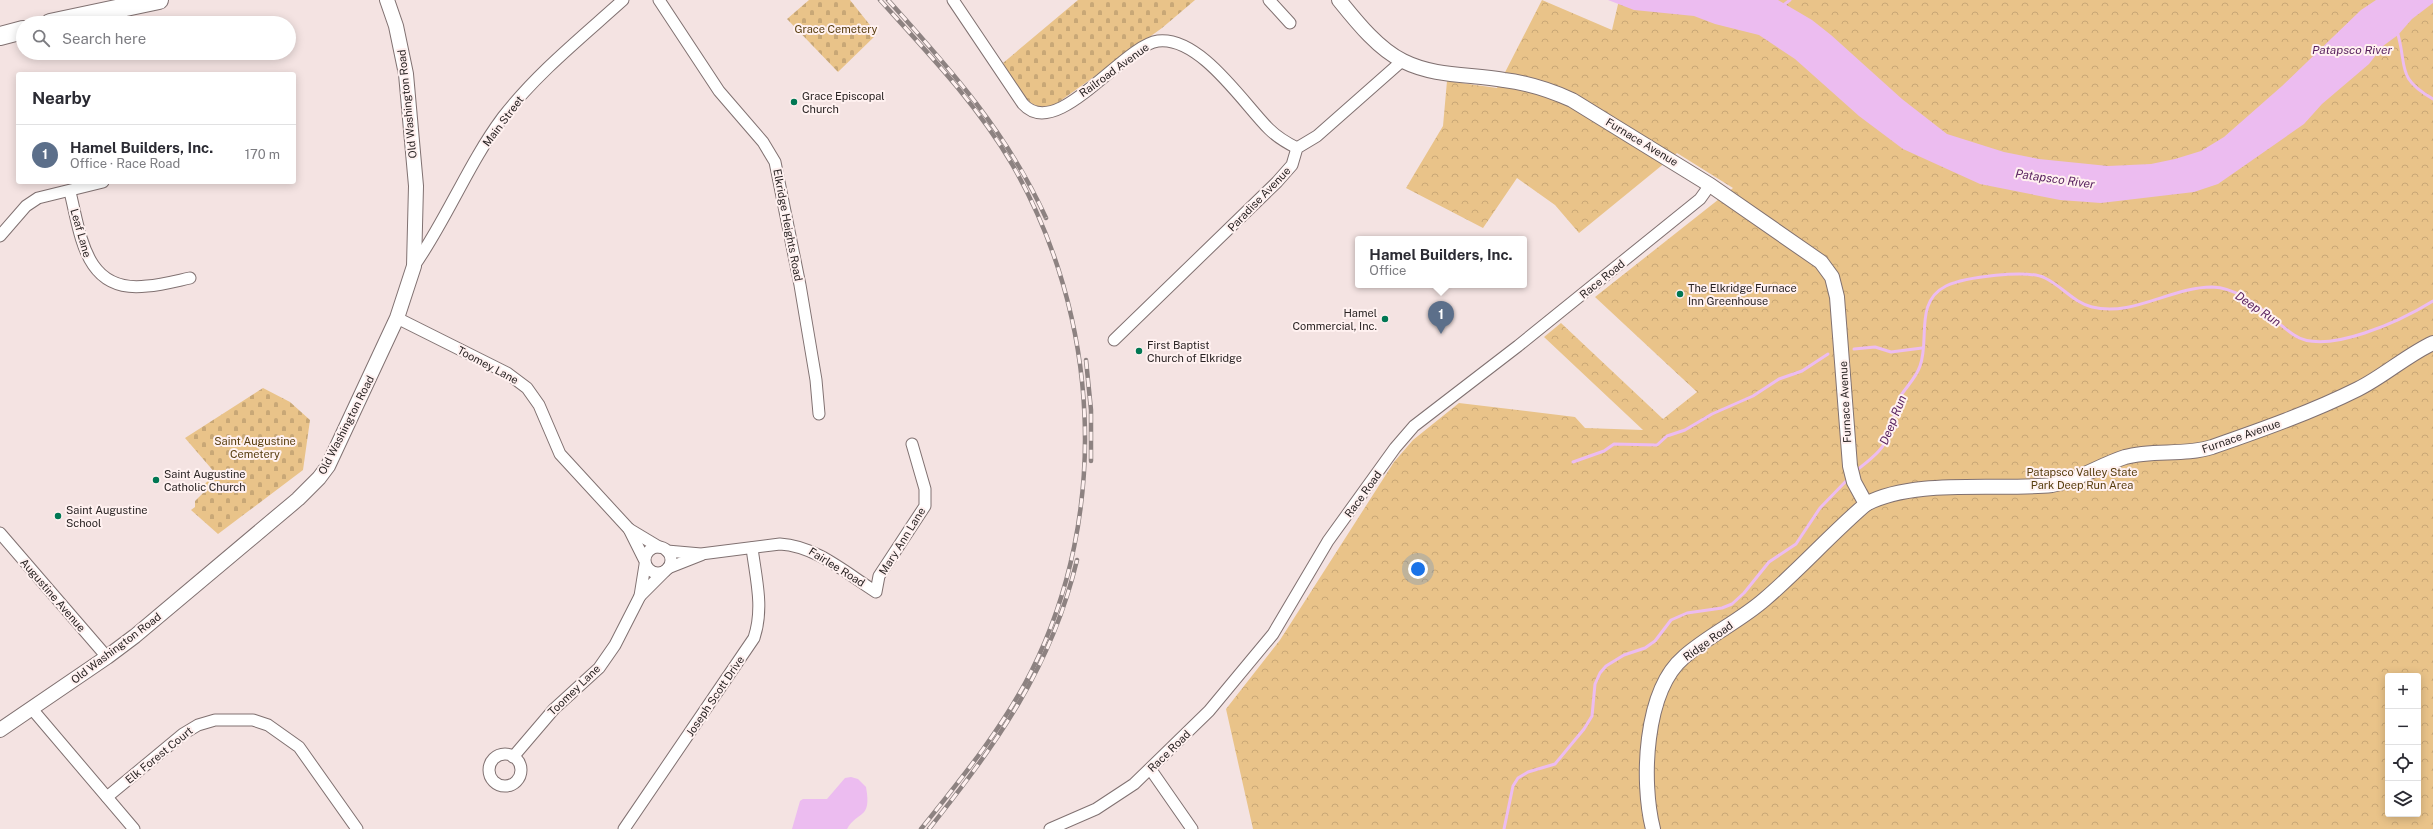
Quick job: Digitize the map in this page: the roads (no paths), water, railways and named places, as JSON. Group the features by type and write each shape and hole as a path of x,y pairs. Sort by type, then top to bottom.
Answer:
{"main road":[{"path":"83,16 159,0"},
{"path":"0,36 16,32"}],"street":[{"name":"Old Washington Road","path":"0,730 107,657 237,552 298,499 319,478 336,450 398,318 414,266 416,186 406,74 396,26 387,0"},
{"name":"Main Street","path":"414,266 434,238 474,163 503,118 551,65 623,0"},
{"name":"Elkridge Heights Road","path":"659,0 711,80 763,142 775,162 800,285 816,380 819,414"},
{"name":"Railroad Avenue","path":"953,0 1000,67 1023,104 1034,113 1050,113 1059,110 1142,49 1158,41 1168,42 1187,49 1212,66 1269,129 1297,148"},
{"path":"1269,0 1290,23"},
{"name":"Furnace Avenue","path":"1339,0 1374,38 1402,61 1436,73 1504,80 1556,93 1585,108 1710,185 1821,262 1832,277 1839,311 1850,466 1854,482 1866,504 1879,497 1901,492 1961,487 2052,485 2067,482 2135,455 2180,453 2210,448 2334,400 2386,373 2433,343"},
{"path":"1297,148 1316,136 1402,61"},
{"name":"Paradise Avenue","path":"1114,340 1277,182 1292,165 1297,148"},
{"path":"0,236 26,206 38,198 70,192 96,184"},
{"name":"Race Road","path":"1050,829 1102,805 1151,770 1209,711 1256,657 1281,622 1328,541 1406,434 1700,199 1710,185"},
{"name":"Leaf Lane","path":"70,192 89,262 105,278 133,287 190,278"},
{"name":"Toomey Lane","path":"398,318 507,373 527,388 539,405 560,454 629,529 645,562 640,596 629,621 599,668 554,709 513,757"},
{"name":"Mary Ann Lane","path":"876,592 879,576 925,506 925,489 912,444"},
{"name":"Ridge Road","path":"1653,829 1647,785 1651,733 1658,697 1673,668 1683,657 1704,641 1764,600 1866,504"},
{"name":"Toomey Lane","path":"629,529 663,549"},
{"name":"Augustine Avenue","path":"0,533 107,657"},
{"name":"Fairlee Road","path":"663,549 701,554 780,544 804,547 876,592"},
{"name":"Joseph Scott Drive","path":"624,829 754,638 758,626 760,603 752,548"},
{"path":"651,549 663,549 671,561 667,570 654,573 645,562 651,549"},
{"name":"Fairlee Road","path":"667,570 701,554"},
{"name":"Toomey Lane","path":"640,596 667,570"},
{"path":"32,709 134,829"},
{"name":"Elk Forest Court","path":"107,797 183,734 198,725 215,720 253,720 268,725 299,747 357,829"},
{"path":"1151,770 1192,829"}],"water":[{"name":"Patapsco River","path":"1608,0 1778,0 1812,20 1831,35 1902,99 1947,134 2004,152 2039,159 2108,166 2151,164 2175,159 2201,151 2224,137 2282,86 2361,10 2376,0 2433,0 2433,3 2412,19 2398,35 2383,46 2369,64 2322,104 2304,124 2218,184 2194,192 2101,203 2060,200 1980,184 1903,149 1859,116 1795,59 1759,35 1715,24 1694,16 1634,10"},
{"path":"851,777 858,779 866,787 867,805 866,810 851,823 847,829 792,829 800,801 803,799 827,799 845,778"}],"waterway":[{"path":"1782,6 1790,0"},
{"name":"Deep Run","path":"2397,31 2403,63 2408,77 2413,84 2433,99"},
{"name":"Deep Run","path":"1856,471 1884,445 1890,433 1896,406 1900,397 1920,366 1923,356 1926,311 1930,302 1936,293 1946,286 1955,283 1996,275 2036,275 2051,281 2079,302 2092,307 2107,309 2137,305 2197,288 2212,287 2224,289 2246,298 2294,335 2308,341 2325,342 2344,339 2365,333 2404,317 2433,301"},
{"path":"1854,349 1875,347 1891,352 1922,348"},
{"path":"1573,462 1604,451 1614,444 1657,445 1667,436 1685,430 1712,414 1753,396 1779,379 1802,371 1828,354"},
{"name":"Deep Run","path":"1504,829 1513,786 1518,778 1528,772 1555,764 1584,729 1592,716 1595,684 1600,673 1606,666 1624,655 1645,648 1655,641 1671,620 1687,613 1722,608 1732,604 1744,593 1769,562 1796,544 1820,508 1849,478"}],"railway":[{"path":"880,0 967,99 983,120 1012,164 1041,223 1063,285 1078,350 1084,415 1083,481 1074,547 1057,611 1031,672 1007,714 980,753 921,829"},
{"path":"888,0 955,77 995,129 1014,157 1046,218"},
{"path":"1086,360 1091,410 1091,461"},
{"path":"929,829 977,766 1019,703 1037,670 1052,636 1066,599 1077,560"}],"place":[{"name":"Grace Episcopal Church","path":"794,102"},
{"name":"The Elkridge Furnace Inn Greenhouse","path":"1680,294"},
{"name":"Hamel Commercial, Inc.","path":"1385,319"},
{"name":"Hamel Builders, Inc.","path":"1441,334"},
{"name":"First Baptist Church of Elkridge","path":"1139,351"},
{"name":"Saint Augustine Catholic Church","path":"156,480"},
{"name":"Saint Augustine School","path":"58,516"}],"park label":[{"name":"Grace Cemetery","path":"836,29"},
{"name":"Saint Augustine Cemetery","path":"255,447"},
{"name":"Patapsco Valley State Park Deep Run Area","path":"2082,478"}]}
